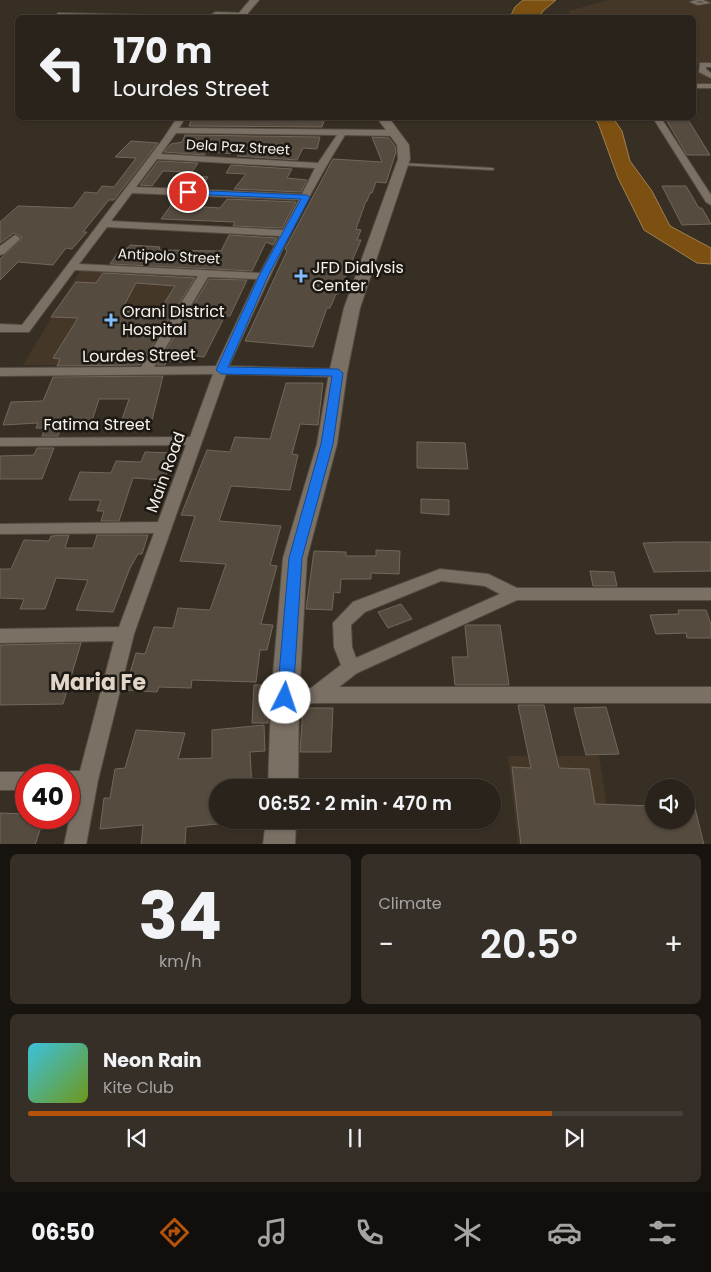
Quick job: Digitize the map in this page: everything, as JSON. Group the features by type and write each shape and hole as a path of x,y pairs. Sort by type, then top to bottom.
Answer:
{"street":[{"path":"244,15 255,0"},
{"path":"214,15 230,15"},
{"path":"711,64 703,65 702,70 711,76"},
{"path":"708,86 711,94"},
{"path":"0,328 25,329 130,190 180,120"},
{"path":"658,120 711,202"},
{"path":"174,130 343,132 388,125 403,145 402,164 352,308 338,373 327,444 295,558 285,698 283,779"},
{"name":"Main Road","path":"80,777 126,634 221,370 264,276 321,166 343,132"},
{"name":"Dela Paz Street","path":"154,156 321,166"},
{"path":"130,190 306,197"},
{"path":"103,224 287,234"},
{"path":"0,252 14,238"},
{"name":"Antipolo Street","path":"72,267 264,276"},
{"path":"144,372 205,273"},
{"name":"Lourdes Street","path":"0,372 221,370 338,373"},
{"name":"Fatima Street","path":"0,442 195,441"},
{"path":"0,529 164,527"},
{"path":"351,668 343,647 342,623 359,607 440,576 488,580 515,594"},
{"path":"315,695 351,668 515,594 711,594"},
{"path":"0,636 126,634"},
{"path":"285,698 315,695 711,695"},
{"path":"0,781 15,780"},
{"name":"Main Road","path":"75,844 76,829"},
{"path":"280,844 281,829"}],"lane":[{"path":"694,0 707,1 708,3 698,4 691,2 694,0"},
{"path":"402,164 492,169"}],"shaded area":[{"path":"523,0 556,0 540,15 511,15 515,7"},
{"path":"609,0 711,0 711,64 696,66 696,15 571,15 568,11"},
{"path":"696,68 711,80 711,84 696,84"},
{"path":"595,120 614,120 622,131 630,161 652,191 670,226 711,248 711,264 697,263 644,230 618,178 598,123"},
{"name":"Orani District Hospital","path":"81,269 200,275 143,365 23,365"},
{"path":"508,756 599,756 613,844 518,844"}],"building":[{"path":"191,120 324,121 322,127 189,126"},
{"path":"666,120 688,120 710,155 687,155"},
{"path":"185,135 320,137 317,149 303,148 297,160 206,152 204,155 164,152 171,144 182,142"},
{"path":"372,137 389,138 395,146 396,152 386,183 376,182 372,193 370,193 366,201 356,229 361,230 357,240 361,240 338,294 336,294 330,308 327,308 313,347 245,341 287,251 285,249 333,159 382,162"},
{"path":"131,141 158,143 114,200 109,200 83,232 87,232 72,249 66,248 53,265 18,262 0,280 0,259 22,237 14,233 0,243 0,222 18,206 73,208 85,192 97,193 102,186 114,187 136,158 115,157"},
{"path":"158,161 198,163 192,172 163,171 152,186 140,185"},
{"path":"231,165 292,169 287,178 307,180 301,192 234,189 246,174 226,173"},
{"path":"192,176 208,177 201,188 184,187"},
{"path":"662,186 686,186 711,224 682,225"},
{"path":"177,197 194,198 189,206 220,208 227,199 296,202 282,228 233,226 235,222 161,219"},
{"path":"229,235 277,238 273,245 266,242 252,271 110,264 121,248 128,248 130,245 160,247 159,250 221,251"},
{"name":"Orani District Hospital","path":"103,273 195,278 140,365 57,366 60,359 53,358 78,318 51,317 76,282 96,283","holes":["136,283 175,286 158,313 121,311"]},
{"path":"209,279 247,280 230,316 225,316 204,357 185,355 183,362 166,361 165,365 157,365"},
{"path":"163,376 152,420 142,420 140,425 120,425 129,399 99,399 90,427 62,427 58,436 42,436 45,428 36,428 38,423 3,425 11,402 43,401 53,377"},
{"path":"286,383 323,383 318,425 300,424 292,454 298,455 290,490 231,486 219,521 281,526 270,565 277,566 261,624 273,625 267,650 260,650 256,682 192,680 191,688 159,687 157,692 125,690 136,653 145,654 154,627 173,628 178,608 210,610 226,564 180,561 195,516 181,515 207,450 230,452 235,437 270,439"},
{"path":"417,442 465,443 468,469 417,468"},
{"path":"37,448 54,448 42,479 0,479 0,456 34,455"},
{"path":"145,452 174,453 164,480 133,478 119,521 101,521 104,511 97,511 101,500 69,500 80,472 111,473 116,461 141,462"},
{"path":"421,499 449,500 449,515 421,513"},
{"path":"69,535 65,548 93,548 97,535 148,535 142,554 138,554 130,568 113,612 76,610 88,580 56,578 45,609 20,609 24,599 0,598 0,569 11,569 24,540 49,541 51,536"},
{"path":"711,542 711,571 654,572 643,543"},
{"path":"376,550 400,551 399,574 371,573 371,579 341,579 340,593 334,592 332,610 306,609 314,551 346,552 346,556 376,556"},
{"path":"590,571 614,572 617,586 593,586"},
{"path":"401,604 412,619 388,628 378,612"},
{"path":"678,610 706,610 711,624 711,638 687,638 686,633 656,634 650,615 679,614"},
{"path":"500,625 509,685 455,685 452,657 468,657 465,626"},
{"path":"81,643 63,704 0,705 0,645"},
{"path":"254,685 270,685 268,723 252,723"},
{"path":"518,705 544,705 559,768 589,769 595,804 645,806 645,829 695,829 695,808 704,844 521,844 512,767 531,768"},
{"path":"606,707 619,754 586,755 574,708"},
{"path":"303,708 333,708 331,752 300,752"},
{"path":"264,725 265,751 250,752 252,779 209,779 209,825 186,827 185,844 141,844 143,825 100,829 104,798 110,798 115,769 125,768 136,730 185,733 178,759 212,758 212,730"},
{"path":"0,813 15,814 15,829 40,829 35,844 0,844"}],"place":[{"name":"JFD Dialysis Center","path":"301,276"},
{"name":"Orani District Hospital","path":"111,320"}],"district":[{"name":"Maria Fe","path":"98,682"}],"route":[{"path":"188,192 306,197 264,276 221,370 338,373 327,444 295,558 285,698"}]}
